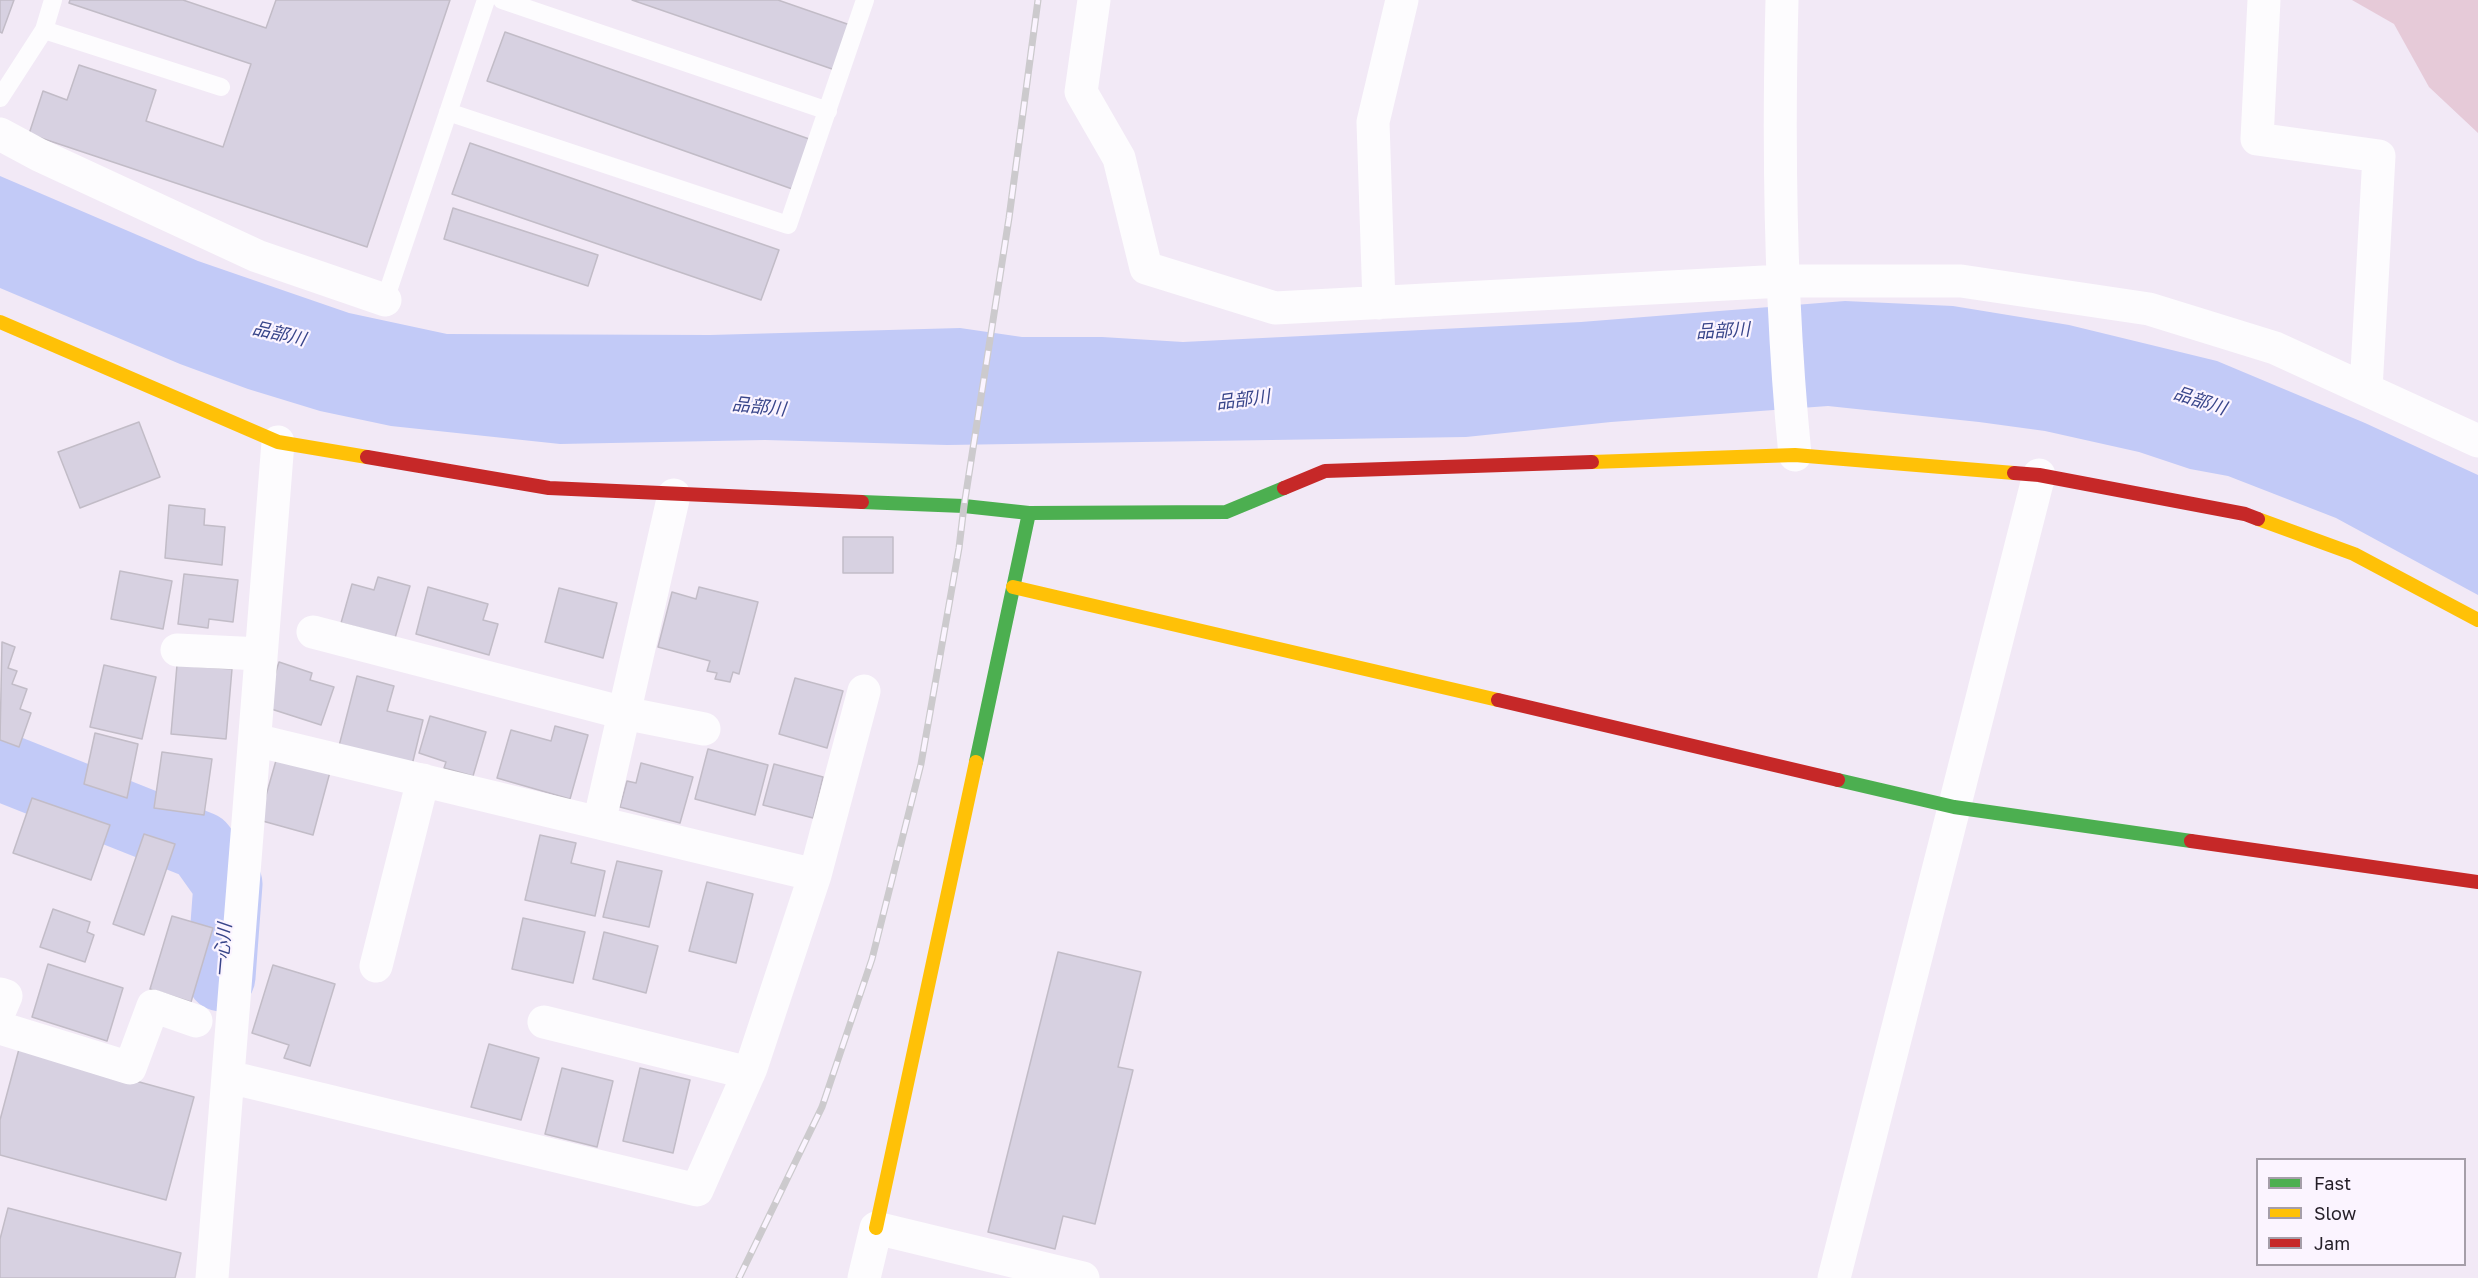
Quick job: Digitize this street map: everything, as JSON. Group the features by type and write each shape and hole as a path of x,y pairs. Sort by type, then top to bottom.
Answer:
{"street":[{"path":"1094,0 1082,92 1119,158 1146,268 1275,308 1783,290 1961,281 2149,309 2275,348 2478,441"},
{"path":"1379,303 1373,122 1402,0"},
{"path":"1782,0 1780,72 1783,290 1794,441"},
{"path":"2264,0 2256,139 2379,156 2366,389"},
{"path":"0,134 39,155 257,256 385,300"},
{"path":"0,322 278,442 549,488 964,506 1029,513 1226,512 1324,471 1794,441 2039,475 2245,514 2354,554 2478,620"},
{"path":"212,1278 278,442"},
{"path":"1834,1278 2039,475"},
{"path":"599,823 674,495"},
{"path":"864,1278 1029,513"},
{"path":"1013,587 1954,807 2478,882"},
{"path":"313,632 624,713 704,729"},
{"path":"177,650 261,654"},
{"path":"229,1077 697,1190 749,1073 815,875 864,691"},
{"path":"255,740 815,875"},
{"path":"376,966 423,780"},
{"path":"0,994 6,996 0,1010"},
{"path":"0,1028 130,1068 153,1006 196,1021"},
{"path":"544,1022 749,1073"},
{"path":"876,1228 1083,1278"}],"lane":[{"path":"0,98 44,30 53,0"},
{"path":"385,300 486,0"},
{"path":"502,0 828,111"},
{"path":"448,112 788,225 865,0"},
{"path":"44,30 221,87"}],"shaded area":[{"path":"2352,0 2478,0 2478,133 2429,87 2394,24"}],"water":[{"name":"品部川","path":"0,176 198,261 349,313 447,334 710,335 960,328 1022,337 1102,337 1183,342 1581,322 1845,301 1953,306 2069,325 2217,361 2365,423 2478,475 2478,595 2336,518 2228,476 2190,469 2139,452 2045,431 1828,406 1611,422 1466,437 947,445 765,440 560,444 391,426 320,411 248,389 180,364 0,288"}],"building":[{"path":"0,0 14,0 2,33 0,32"},
{"path":"70,0 183,0 266,28 276,0 450,0 367,247 29,134 43,91 67,100 79,65 156,90 146,121 223,147 251,64 69,3"},
{"path":"632,0 778,0 850,25 835,70"},
{"path":"505,32 812,140 795,190 487,81"},
{"path":"470,143 779,250 761,300 452,194"},
{"path":"453,208 598,255 588,286 444,239"},
{"path":"139,422 160,477 80,508 58,452"},
{"path":"169,505 205,509 204,525 225,527 222,565 165,558"},
{"path":"843,537 893,537 893,573 843,573"},
{"path":"120,571 172,581 163,629 111,619"},
{"path":"184,574 238,580 233,622 209,619 208,628 178,624"},
{"path":"378,577 410,586 395,638 341,623 352,584 374,590"},
{"path":"428,587 488,604 483,620 498,624 489,655 416,634"},
{"path":"699,587 758,602 739,674 733,672 730,682 715,679 717,673 707,671 710,661 658,647 672,592 696,599"},
{"path":"559,588 617,603 603,658 545,642"},
{"path":"2,642 15,647 8,668 17,671 12,684 27,689 20,709 31,713 19,747 0,740"},
{"path":"279,662 312,673 310,680 334,687 321,725 265,707"},
{"path":"104,665 156,677 142,739 90,727"},
{"path":"177,665 232,669 226,739 171,734"},
{"path":"357,676 394,686 387,711 423,720 412,765 339,746"},
{"path":"795,678 843,691 827,748 779,734"},
{"path":"430,716 486,732 473,776 444,768 446,762 419,753"},
{"path":"555,726 588,735 570,799 497,778 511,730 551,741"},
{"path":"95,733 138,744 127,798 84,784"},
{"path":"708,749 768,765 755,815 695,799"},
{"path":"162,752 212,759 204,815 154,808"},
{"path":"277,757 330,772 313,835 259,820"},
{"path":"641,763 693,777 680,823 620,807 627,781 636,783"},
{"path":"774,764 823,777 813,818 763,805"},
{"path":"32,798 110,825 91,880 13,853"},
{"path":"144,834 175,844 144,935 113,924"},
{"path":"540,835 576,843 571,863 605,871 595,916 525,900"},
{"path":"617,861 662,871 649,927 603,917"},
{"path":"707,882 753,894 736,963 689,951"},
{"path":"53,909 90,922 87,932 94,935 85,962 40,947"},
{"path":"172,916 213,928 191,1002 150,989"},
{"path":"523,918 585,932 573,983 512,969"},
{"path":"604,932 658,946 646,993 593,979"},
{"path":"1058,952 1141,972 1118,1067 1133,1070 1095,1224 1063,1216 1055,1249 988,1232"},
{"path":"48,964 123,988 107,1041 32,1017"},
{"path":"273,965 335,984 310,1066 284,1058 289,1045 252,1033"},
{"path":"489,1044 539,1058 521,1120 471,1107"},
{"path":"19,1049 194,1097 166,1200 0,1155 0,1120"},
{"path":"562,1068 613,1081 597,1147 545,1134"},
{"path":"640,1068 690,1080 673,1153 623,1141"},
{"path":"8,1208 181,1253 175,1278 0,1278 0,1239"}],"waterway":[{"name":"一心川","path":"0,766 201,846 228,884 221,977"}],"railway":[{"path":"739,1278 822,1107 872,959 921,764 959,548 1009,218 1038,0"}],"traffic: fast":[{"path":"862,502 964,506 1029,513 1226,512 1284,488"},
{"path":"976,762 1029,513"},
{"path":"1838,780 1954,807 2191,841"}],"traffic: slow":[{"path":"0,322 278,442 367,457"},
{"path":"1592,462 1795,455 2014,473"},
{"path":"2258,519 2354,554 2478,620"},
{"path":"1013,587 1498,700"},
{"path":"876,1228 976,762"}],"traffic: jam":[{"path":"367,457 549,488 862,502"},
{"path":"1284,488 1325,471 1592,462"},
{"path":"2014,473 2039,475 2245,514 2258,519"},
{"path":"1498,700 1838,780"},
{"path":"2191,841 2478,882"}]}
